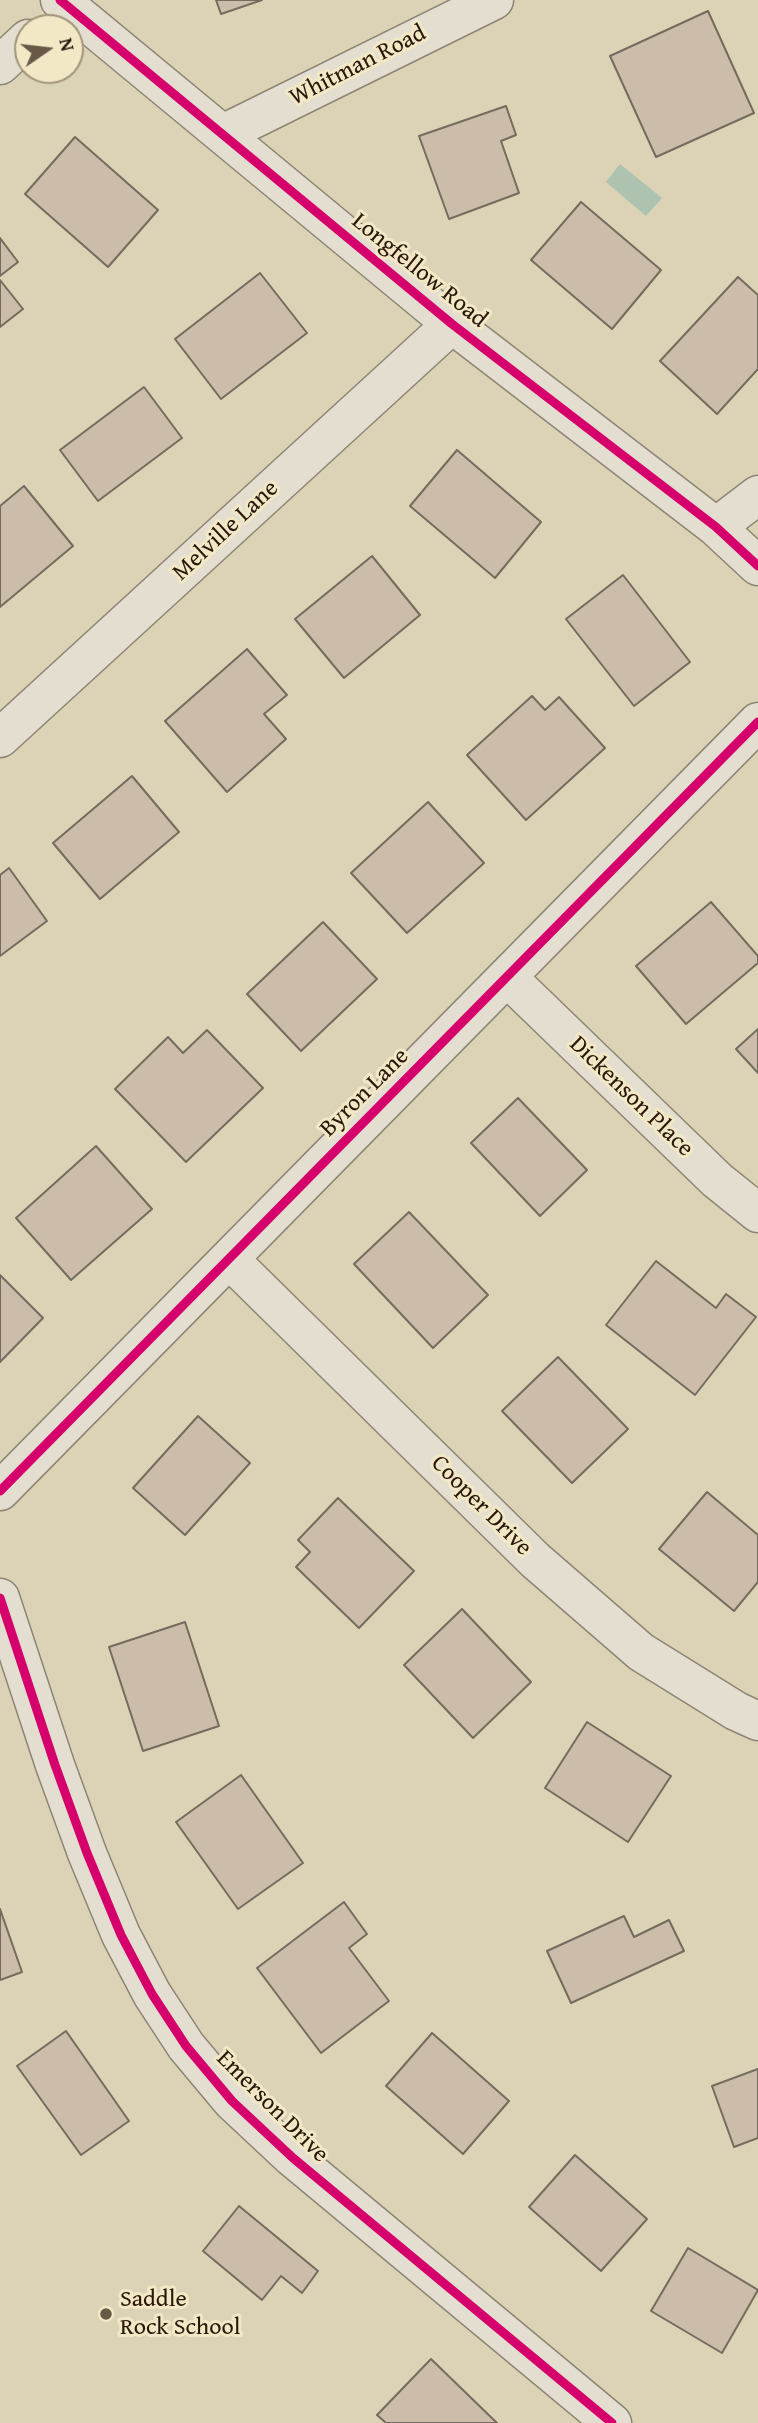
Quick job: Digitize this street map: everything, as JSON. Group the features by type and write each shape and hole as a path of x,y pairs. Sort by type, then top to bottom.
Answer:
{"street":[{"name":"Whitman Road","path":"223,134 494,0"},
{"name":"Longfellow Road","path":"56,11 223,134 452,324 716,527 758,566"},
{"path":"0,65 14,52"},
{"name":"Melville Lane","path":"0,738 452,324"},
{"path":"716,527 758,495"},
{"name":"Byron Lane","path":"0,1491 758,722"},
{"name":"Dickenson Place","path":"507,977 717,1180 758,1213"},
{"name":"Cooper Drive","path":"229,1259 535,1560 641,1652 736,1711 758,1721"},
{"name":"Emerson Drive","path":"0,1598 55,1765 121,1935 152,1994 186,2046 232,2101 293,2158 611,2423"}],"shaded area":[{"path":"620,164 662,198 646,216 606,182"}],"building":[{"path":"216,0 262,0 221,14"},
{"path":"708,11 754,113 656,157 610,56"},
{"path":"506,106 516,135 501,141 519,193 449,219 419,136"},
{"path":"75,137 158,210 108,267 25,194"},
{"path":"581,202 661,270 612,329 531,260"},
{"path":"0,238 18,262 0,276"},
{"path":"260,273 307,333 221,399 175,339"},
{"path":"738,277 758,295 758,369 717,414 660,361"},
{"path":"0,280 23,309 0,327"},
{"path":"144,387 182,438 98,501 60,450"},
{"path":"457,450 541,522 495,578 410,506"},
{"path":"24,486 73,546 0,607 0,506"},
{"path":"372,556 420,615 344,678 295,619"},
{"path":"623,575 690,662 634,706 566,619"},
{"path":"247,649 287,695 264,714 286,739 227,792 165,721"},
{"path":"532,696 545,710 559,697 605,748 526,820 467,755"},
{"path":"132,776 179,832 100,899 53,843"},
{"path":"428,802 484,863 407,933 351,873"},
{"path":"9,868 47,921 0,956 0,875"},
{"path":"711,902 758,956 758,963 686,1024 636,966"},
{"path":"323,922 377,979 301,1051 247,994"},
{"path":"758,1029 758,1073 736,1049"},
{"path":"207,1030 263,1088 186,1162 115,1089 168,1037 183,1053"},
{"path":"518,1098 587,1170 540,1216 471,1143"},
{"path":"96,1146 152,1209 71,1280 16,1218"},
{"path":"409,1212 488,1295 433,1348 354,1264"},
{"path":"656,1261 716,1308 726,1294 756,1317 695,1395 606,1325"},
{"path":"0,1275 43,1318 0,1362"},
{"path":"558,1357 628,1429 572,1483 502,1411"},
{"path":"198,1416 250,1463 185,1535 133,1488"},
{"path":"707,1492 758,1535 758,1582 734,1611 659,1549"},
{"path":"338,1498 414,1571 359,1628 296,1567 310,1552 298,1540"},
{"path":"462,1609 531,1682 473,1738 404,1665"},
{"path":"185,1622 219,1726 143,1751 109,1647"},
{"path":"587,1722 671,1776 628,1842 545,1788"},
{"path":"241,1775 303,1863 238,1909 176,1822"},
{"path":"344,1902 367,1934 349,1948 389,2001 321,2053 257,1968"},
{"path":"0,1909 22,1972 0,1980"},
{"path":"624,1916 634,1937 669,1920 684,1951 571,2003 547,1951"},
{"path":"66,2031 129,2121 81,2155 17,2066"},
{"path":"432,2033 509,2101 463,2154 386,2086"},
{"path":"758,2069 758,2138 734,2147 712,2086"},
{"path":"575,2155 647,2219 601,2271 529,2207"},
{"path":"239,2206 318,2271 302,2293 281,2276 262,2300 203,2251"},
{"path":"688,2248 758,2290 722,2353 651,2311"},
{"path":"431,2359 497,2423 386,2423 377,2415"}],"cycle path":[{"path":"60,0 452,324 716,527 758,566"},
{"path":"0,1491 758,722"},
{"path":"0,1598 55,1765 121,1935 152,1994 186,2046 232,2101 293,2158 612,2423"}],"place":[{"name":"Saddle Rock School","path":"106,2314"}]}
